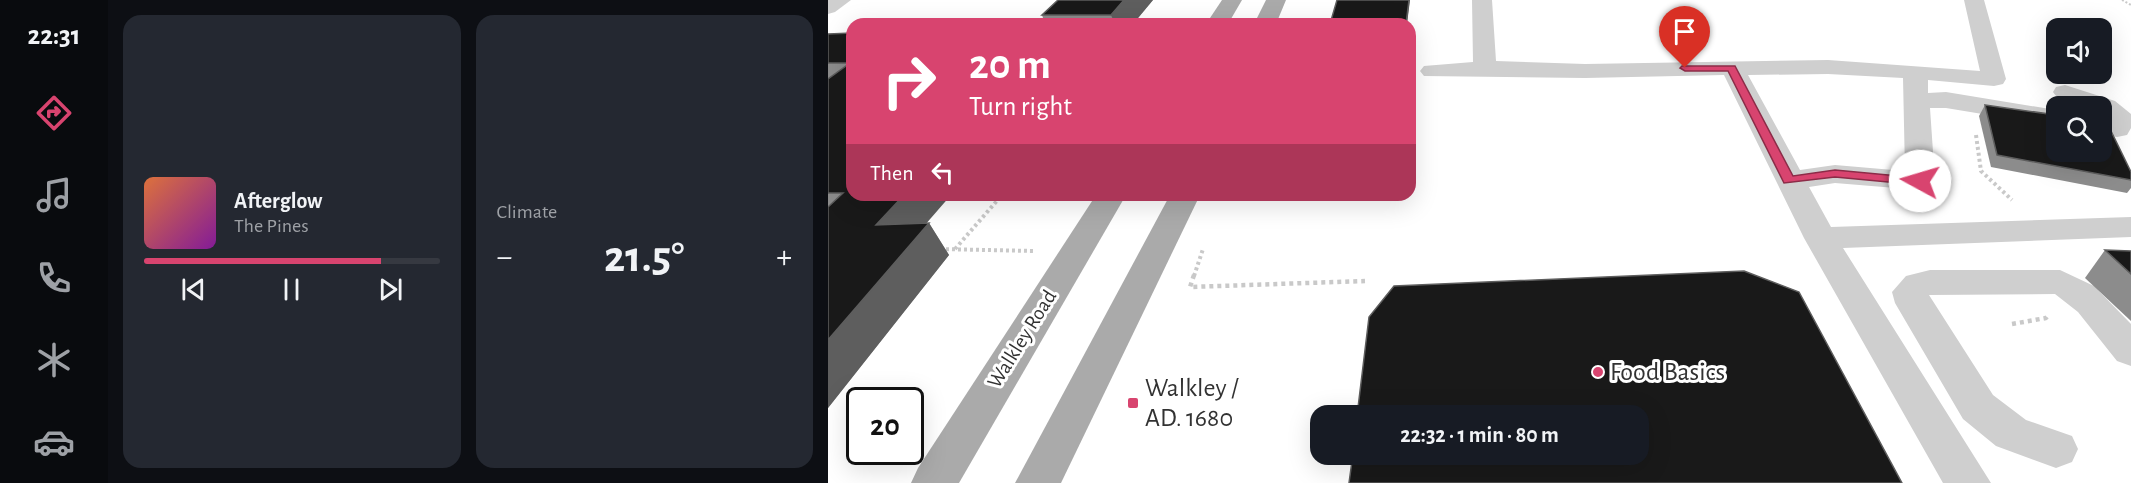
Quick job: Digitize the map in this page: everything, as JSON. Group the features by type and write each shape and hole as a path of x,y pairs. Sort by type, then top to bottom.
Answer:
{"main road":[{"path":"1221,18 1232,0"},
{"name":"Walkley Road","path":"934,483 1107,201"},
{"path":"1038,483 1182,201"}],"street":[{"path":"828,8 842,0"},
{"path":"1482,0 1485,68"},
{"path":"1432,71 1485,68 1585,71 1828,67 1994,79 1974,0"},
{"path":"1732,68 1820,238 1968,483"},
{"path":"1789,181 1835,174 1920,181 1915,72"},
{"path":"2065,92 2077,96"},
{"path":"1915,101 1946,99 2046,116"},
{"path":"2112,111 2121,119 2117,129 2112,128"},
{"path":"1820,238 2131,227"},
{"path":"2056,449 2011,433 1978,407 1913,303 1910,292 1918,285 1930,282 2060,282 2072,287 2086,298 2131,351"}],"path":[{"path":"2122,0 2131,5"},
{"path":"1974,128 1981,171 2013,201"},
{"path":"954,249 997,201"},
{"path":"931,249 1035,251"},
{"path":"1203,249 1190,287 1365,281"}],"building":[{"path":"1058,0 1124,0 1111,15 1042,15"},
{"path":"1337,0 1409,0 1407,18 1332,18"},
{"path":"846,33 846,63 828,63 828,34"},
{"path":"846,66 846,201 898,201 876,225 929,223 828,340 828,207 843,193 828,193 828,79"},
{"path":"1985,105 2046,114 2046,162 2112,162 2112,133 2131,172 2131,180 1997,155"},
{"path":"2105,250 2131,251 2131,274"},
{"name":"Food Basics","path":"1744,271 1799,292 1902,483 1349,483 1351,465 1649,465 1649,405 1358,405 1369,317 1394,286"}],"place":[{"name":"Food Basics","path":"1598,372"},
{"name":"Walkley / AD. 1680","path":"1133,403"}],"route":[{"path":"1685,68 1732,68 1789,181 1835,174 1920,181"}]}
